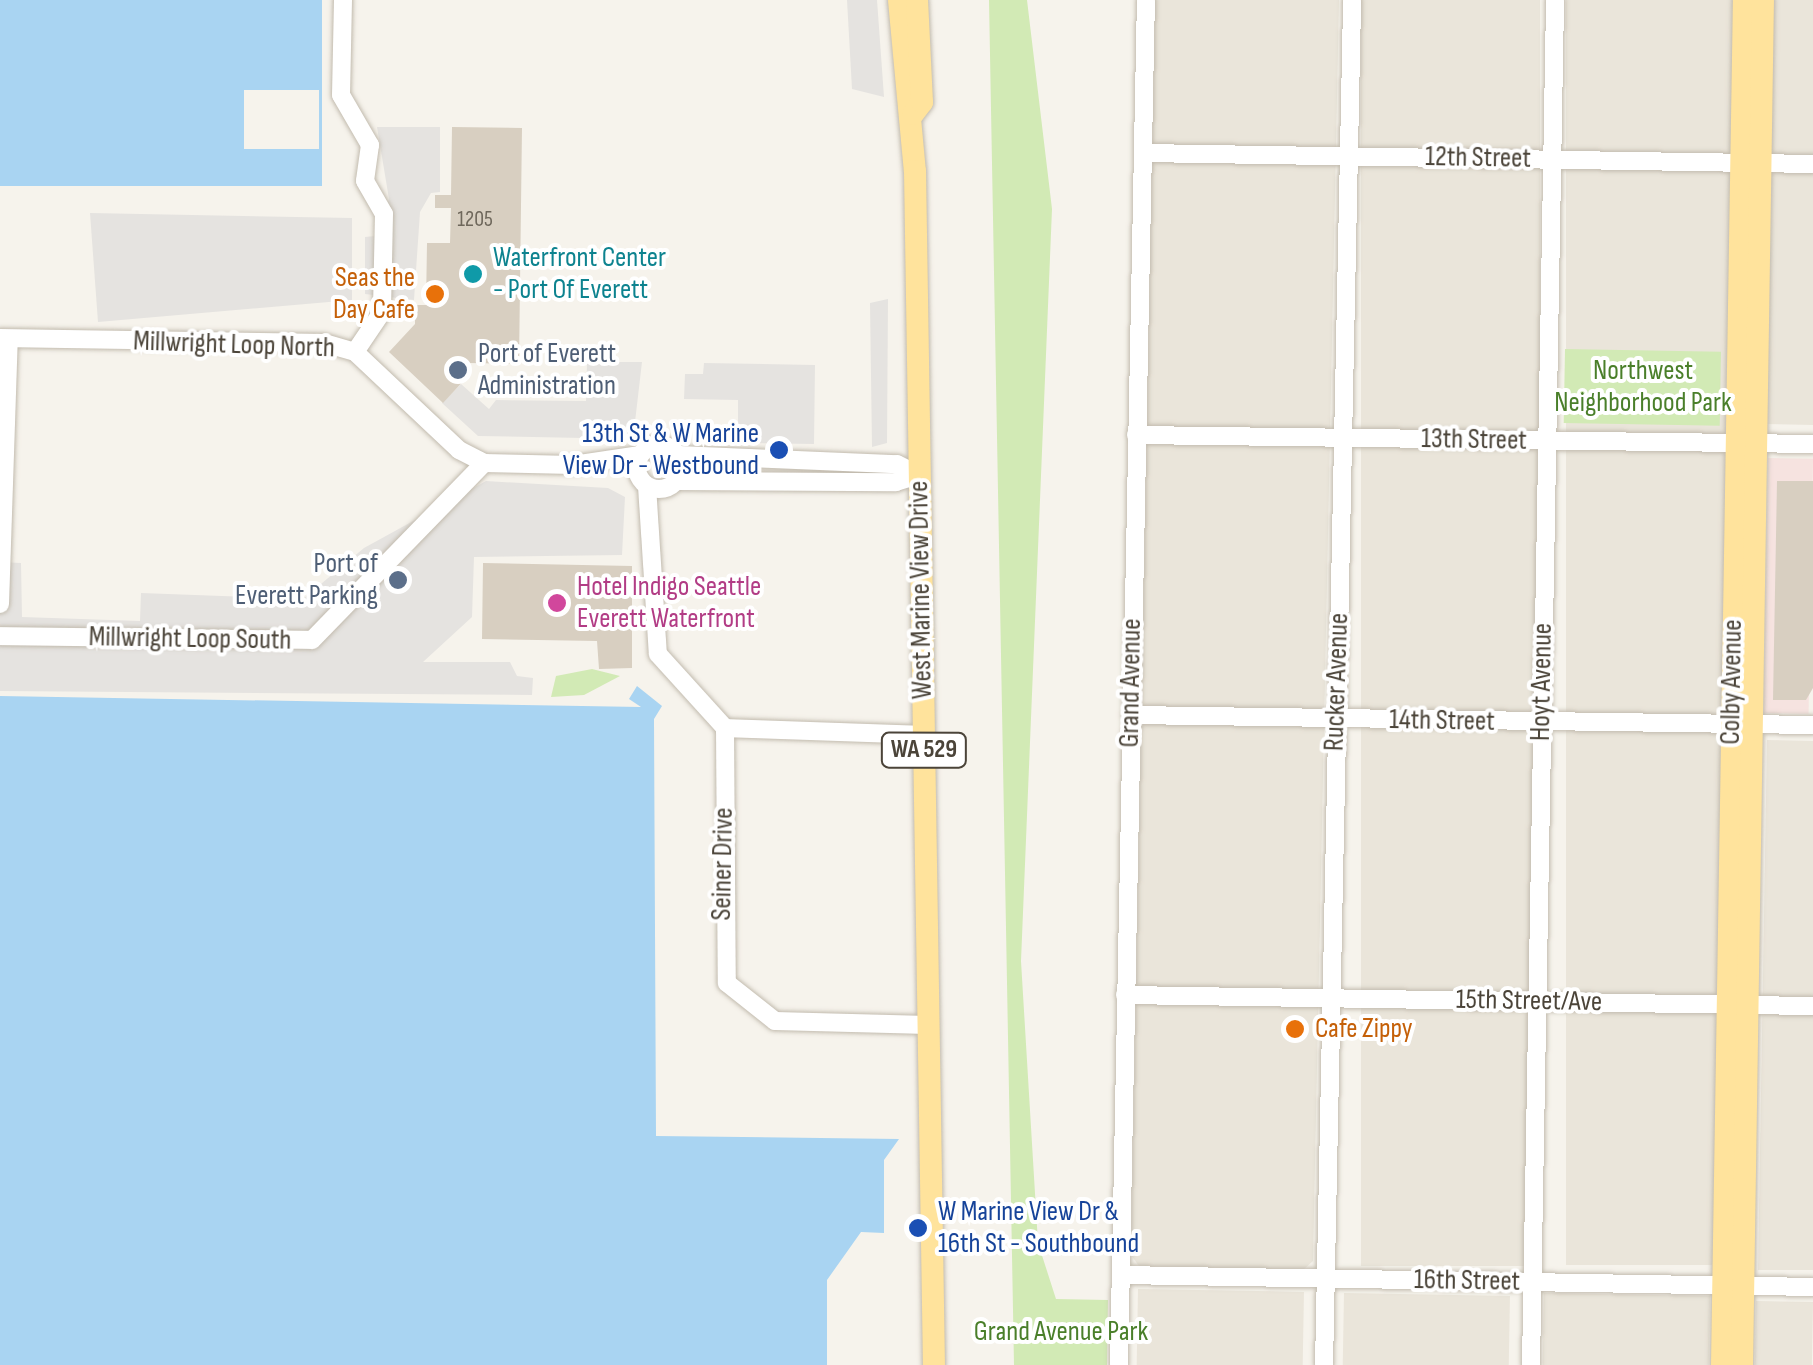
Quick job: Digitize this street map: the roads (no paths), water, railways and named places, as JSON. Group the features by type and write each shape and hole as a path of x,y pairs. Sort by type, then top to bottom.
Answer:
{"main road":[{"name":"West Marine View Drive","path":"899,0 904,102 913,114 934,1365"},
{"name":"West Marine View Drive","path":"913,114 922,102 917,0"},
{"name":"Colby Avenue","path":"1722,1365 1733,1286 1751,163 1744,0"},
{"name":"Colby Avenue","path":"1751,163 1764,0"},
{"name":"Colby Avenue","path":"1733,1286 1742,1365"}],"street":[{"path":"343,0 341,96 370,145 365,181 384,214 382,312 356,352"},
{"name":"Grand Avenue","path":"1119,1365 1146,0"},
{"name":"Rucker Avenue","path":"1324,1365 1352,0"},
{"name":"Hoyt Avenue","path":"1532,1365 1555,0"},
{"name":"12th Street","path":"1143,153 1813,164"},
{"path":"0,604 5,338"},
{"name":"Millwright Loop North","path":"5,338 324,343 356,352 459,450 484,463"},
{"name":"13th Street","path":"1136,435 1813,444"},
{"path":"573,466 640,455 661,445 678,456 896,464 920,475"},
{"path":"640,455 654,554 658,654 725,728 924,735"},
{"path":"654,554 678,456"},
{"path":"484,463 573,466 643,482 673,484 896,482 920,475"},
{"name":"Millwright Loop South","path":"0,636 312,640 327,633 484,463"},
{"name":"14th Street","path":"1130,715 1813,725"},
{"name":"Seiner Drive","path":"725,728 727,983 775,1021 928,1024"},
{"name":"15th Street/Ave","path":"1125,995 1813,1006"},
{"name":"16th Street","path":"1121,1275 1813,1287"}],"water":[{"path":"0,0 322,0 322,186 0,186"},
{"path":"637,686 662,706 654,719 656,1136 899,1139 884,1160 884,1233 861,1232 827,1280 827,1365 0,1365 0,696 641,707 629,699"}],"place":[{"name":"Waterfront Center - Port Of Everett","path":"473,274"},
{"name":"Seas the Day Cafe","path":"435,294"},
{"name":"Port of Everett Administration","path":"458,370"},
{"name":"13th St & W Marine View Dr - Westbound","path":"779,450"},
{"name":"Port of Everett Parking","path":"398,580"},
{"name":"Hotel Indigo Seattle Everett Waterfront","path":"557,603"},
{"name":"Cafe Zippy","path":"1295,1029"},
{"name":"W Marine View Dr & 16th St - Southbound","path":"918,1228"}],"park label":[{"name":"Northwest Neighborhood Park","path":"1643,387"},
{"name":"Grand Avenue Park","path":"1061,1332"}]}
